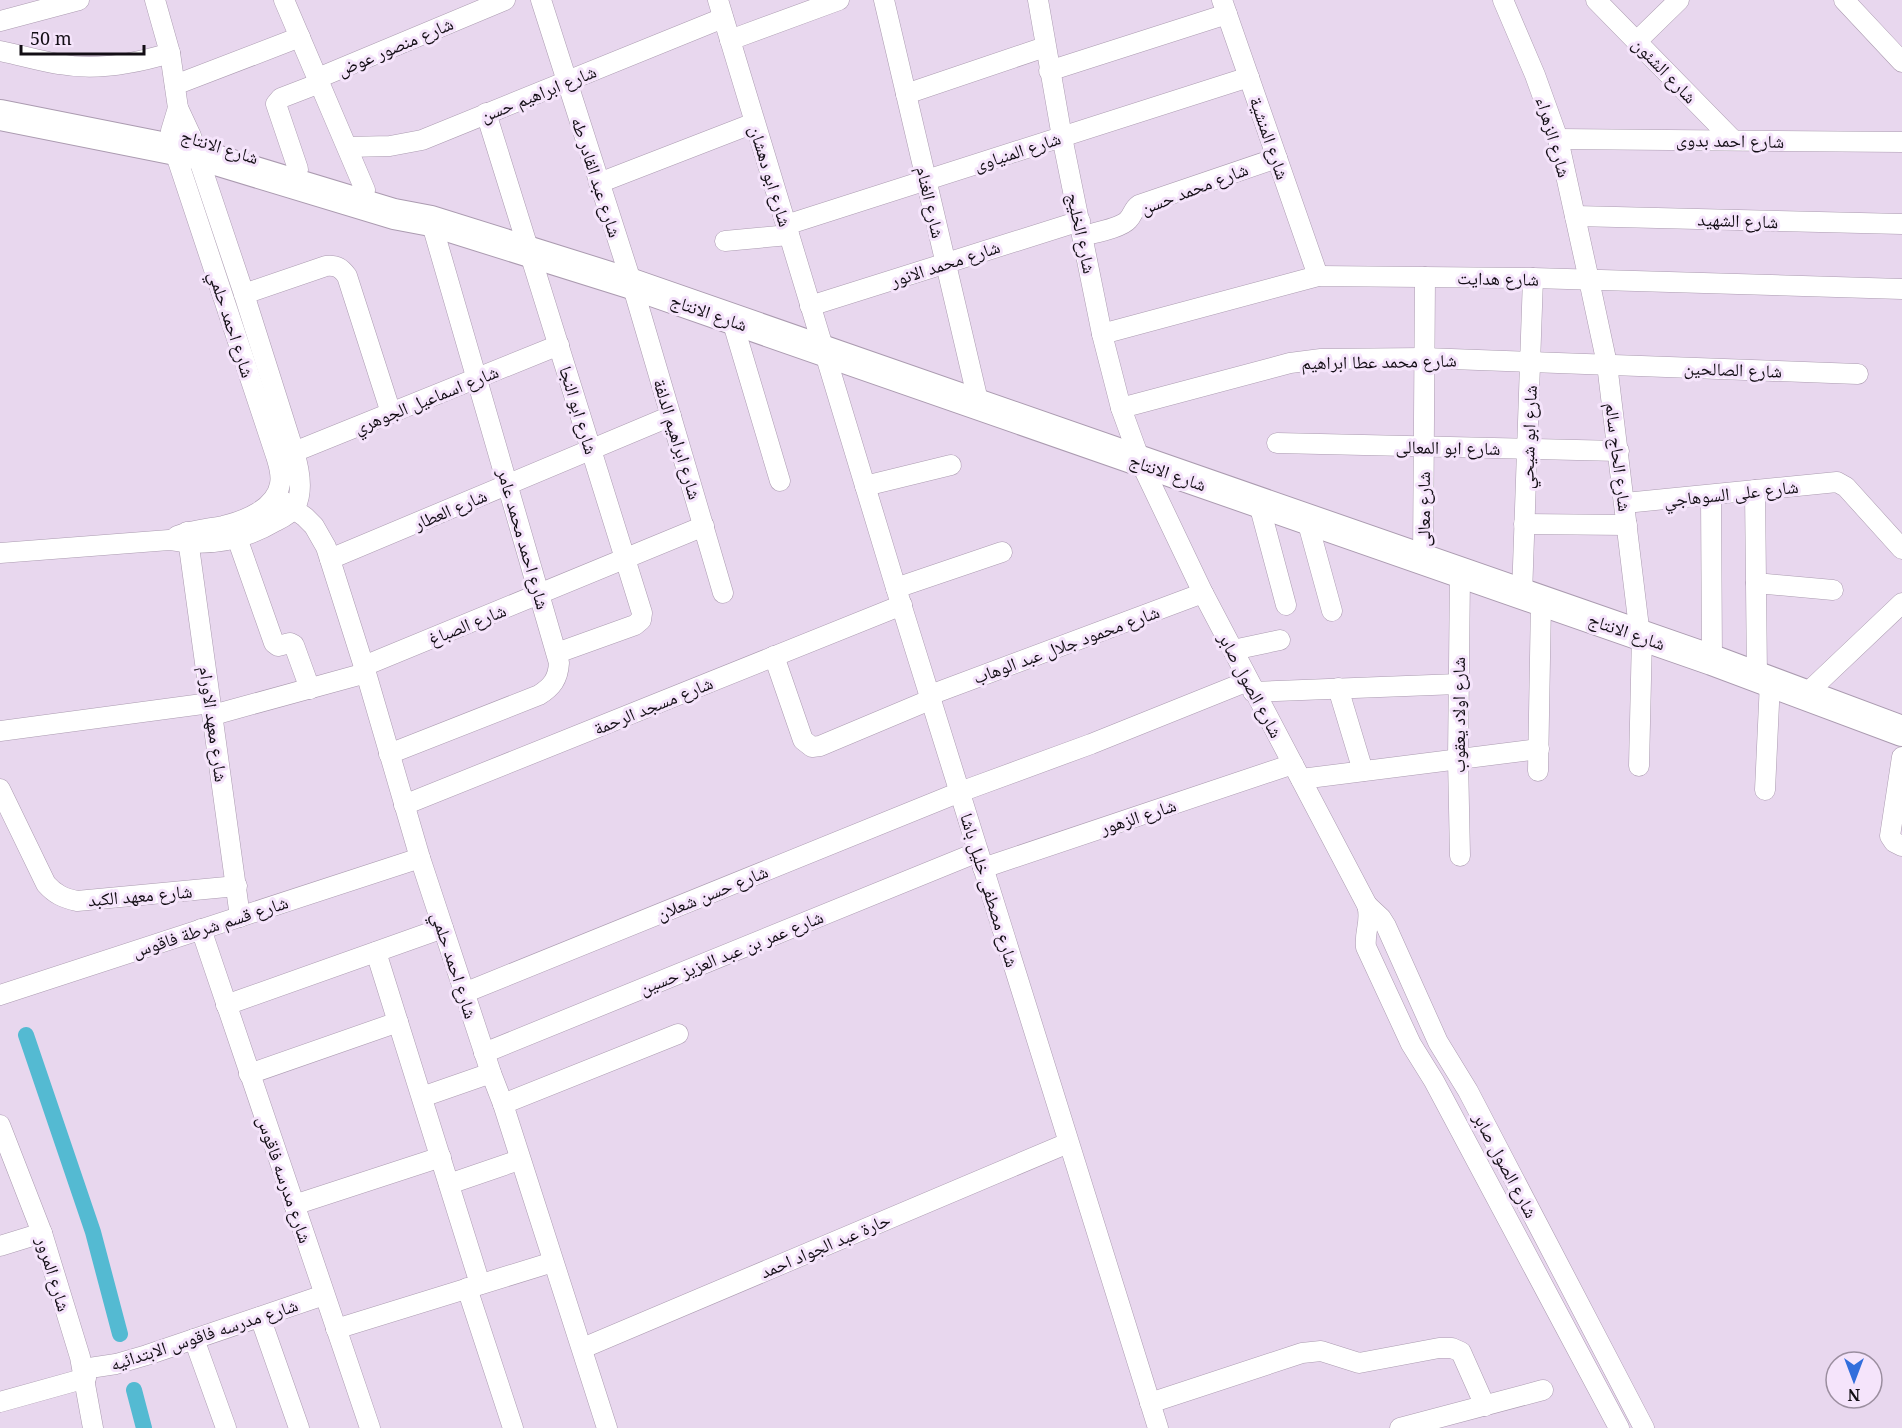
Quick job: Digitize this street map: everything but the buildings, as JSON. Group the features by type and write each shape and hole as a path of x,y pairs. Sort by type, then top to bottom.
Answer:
{"main road":[{"name":"شارع الانتاج","path":"0,99 182,135 398,201 431,221"},
{"name":"شارع الانتاج","path":"0,116 182,135 394,214 431,221 632,285 979,405 1531,599 1712,660 1902,731"}],"street":[{"path":"0,21 33,6 79,0"},
{"path":"155,0 170,53 182,135"},
{"path":"284,0 366,190"},
{"name":"شارع منصور عوض","path":"298,169 276,104 281,98 505,0"},
{"name":"شارع عبد القادر طه","path":"541,0 632,285"},
{"path":"730,40 839,0"},
{"name":"شارع الغنام","path":"884,0 979,405"},
{"name":"شارع الخليج","path":"1038,0 1049,71 1102,334 1121,408 1141,463"},
{"name":"شارع الزهراء","path":"1503,0 1535,75 1558,139 1589,280"},
{"name":"شارع الشئون","path":"1596,0 1733,140"},
{"path":"1637,41 1679,0"},
{"path":"1844,0 1902,62"},
{"path":"1049,71 1224,7"},
{"name":"شارع المنشية","path":"1224,7 1318,276"},
{"name":"شارع ابراهيم حسن","path":"348,147 390,146 414,142 567,81 720,9"},
{"name":"شارع ابو دهشان","path":"720,9 824,352"},
{"path":"175,85 300,36"},
{"path":"906,94 1045,47"},
{"path":"0,51 61,65 80,66 117,65 170,53"},
{"name":"شارع المنياوى","path":"787,230 926,180 1248,77"},
{"name":"شارع ابو النجا","path":"486,113 642,613 635,625 557,653"},
{"path":"599,183 754,123"},
{"name":"شارع احمد حلمي","path":"182,135 244,294 294,452 299,476 294,508"},
{"name":"شارع احمد حلمي","path":"182,135 276,456 281,477 276,496 314,526 321,536 330,559 420,858 503,1104 519,1160 583,1348 607,1428"},
{"name":"شارع احمد بدوى","path":"1558,139 1902,142"},
{"name":"شارع محمد حسن","path":"1081,228 1123,224 1139,205 1276,158"},
{"name":"شارع الشهيد","path":"1575,216 1902,224"},
{"name":"شارع احمد محمد عامر","path":"389,754 548,690 558,673 560,663 431,221"},
{"name":"شارع محمد الانور","path":"810,306 946,263 1081,228"},
{"path":"725,241 787,230"},
{"path":"244,294 326,266 335,265 342,269 347,276 391,413"},
{"name":"شارع هدايت","path":"1102,334 1318,276 1533,278 1902,289"},
{"name":"شارع معالى","path":"1423,560 1425,277"},
{"name":"شارع ابو شيحي","path":"1533,278 1524,524 1531,599 1539,749 1538,771"},
{"name":"شارع الحاج سالم","path":"1589,280 1607,364 1641,636 1639,766"},
{"name":"شارع ابراهيم الدلفة","path":"632,285 723,593"},
{"path":"732,320 780,481"},
{"name":"شارع اسماعيل الجوهري","path":"294,452 558,345"},
{"name":"شارع مصطفى خليل باشا","path":"824,352 1158,1428"},
{"name":"شارع محمد عطا ابراهيم","path":"1121,408 1321,359 1424,358 1607,364"},
{"name":"شارع الصالحين","path":"1607,364 1858,374"},
{"name":"شارع العطار","path":"330,559 671,416"},
{"name":"شارع ابو المعالى","path":"1276,443 1618,452"},
{"name":"شارع الصول صابر","path":"1141,463 1251,687 1367,905 1370,919 1365,940 1366,947 1408,1038 1434,1081 1619,1428"},
{"path":"865,486 951,465"},
{"name":"شارع على السوهاجي","path":"1625,503 1838,482 1844,485 1902,549"},
{"path":"1755,490 1756,583 1763,679 1765,790"},
{"path":"1711,495 1712,660"},
{"path":"0,553 182,538 245,519 267,506 276,496"},
{"path":"1259,504 1286,605"},
{"path":"182,538 208,543 237,538 262,529 294,508"},
{"path":"1307,520 1332,611"},
{"path":"1524,524 1627,525"},
{"name":"شارع الصباغ","path":"0,731 212,709 310,689 365,670 704,526"},
{"name":"شارع معهد الاورام","path":"182,538 212,709 240,917"},
{"path":"237,538 274,643 278,646 290,643 294,645 310,689"},
{"name":"شارع مسجد الرحمة","path":"404,805 774,656 899,597 1002,552"},
{"name":"شارع اولاد يعقوب","path":"1460,573 1458,684 1460,856"},
{"path":"1756,583 1833,590"},
{"name":"شارع محمود جلال عبد الوهاب","path":"774,656 803,740 812,747 820,746 931,697 1203,593"},
{"path":"1805,695 1902,603"},
{"path":"1233,650 1280,640"},
{"name":"شارع حسن شعلان","path":"464,993 960,792 1251,687 1338,688 1458,684"},
{"path":"1338,688 1363,771"},
{"name":"شارع الزهور","path":"981,860 1297,772 1363,771 1539,749"},
{"path":"1902,757 1890,836 1893,842 1902,846"},
{"name":"شارع معهد الكبد","path":"0,789 46,884 54,893 65,898 76,900 237,886"},
{"name":"شارع قسم شرطة فاقوس","path":"0,994 420,858"},
{"name":"شارع عمر بن عبد العزيز حسين","path":"484,1053 981,860"},
{"name":"شارع الصول صابر","path":"1367,905 1386,926 1438,1042 1468,1091 1644,1428"},
{"path":"226,1005 443,928"},
{"name":"شارع مدرسه فاقوس","path":"201,929 370,1428"},
{"path":"376,952 449,1184 513,1428"},
{"path":"249,1074 398,1022"},
{"path":"503,1104 678,1034"},
{"path":"422,1098 491,1073"},
{"name":"شارع المرور","path":"0,1125 42,1233 84,1374 93,1428"},
{"name":"حارة عبد الجواد احمد","path":"583,1348 1068,1143"},
{"path":"294,1205 441,1158"},
{"path":"449,1184 519,1160"},
{"path":"0,1246 42,1233"},
{"path":"336,1329 553,1262"},
{"name":"شارع مدرسه فاقوس الابتدائيه","path":"0,1402 324,1295"},
{"path":"260,1317 299,1428"},
{"path":"194,1339 226,1428"},
{"path":"1150,1403 1302,1353 1321,1352 1359,1363 1439,1348 1452,1348 1461,1352 1485,1406"},
{"path":"1400,1428 1543,1390"}],"waterway":[{"path":"26,1035 93,1232 120,1334"},
{"path":"134,1390 144,1428"}]}
